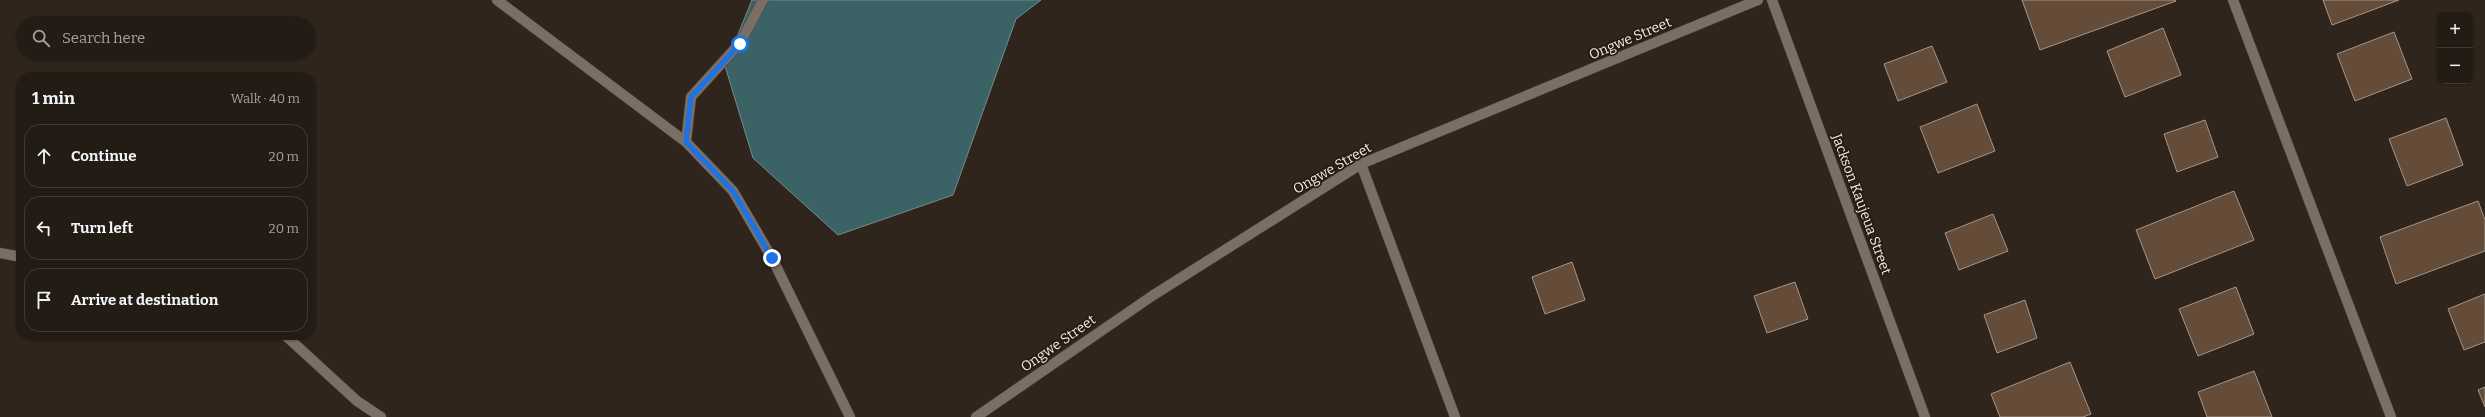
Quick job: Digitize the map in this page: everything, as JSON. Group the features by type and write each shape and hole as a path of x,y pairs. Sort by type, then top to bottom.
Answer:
{"street":[{"path":"497,0 686,142 733,191 772,258 850,417"},
{"path":"686,142 691,97 740,44 763,0"},
{"name":"Ongwe Street","path":"976,417 991,413 1152,296 1361,164 1758,0"},
{"name":"Jackson Kaujeua Street","path":"1772,0 1925,417"},
{"path":"2232,0 2391,417"},
{"path":"1361,164 1455,417"},
{"path":"0,253 16,256"},
{"path":"290,340 357,401 381,417"}],"water":[{"path":"752,0 1041,0 1016,19 953,195 838,235 753,158 725,66"}],"building":[{"path":"2022,0 2175,0 2176,1 2040,50"},
{"path":"2323,0 2399,0 2332,25"},
{"path":"2163,28 2181,75 2125,97 2107,51"},
{"path":"2394,32 2412,79 2355,101 2337,54"},
{"path":"1932,46 1947,82 1898,101 1884,64"},
{"path":"1977,104 1995,151 1938,173 1920,127"},
{"path":"2446,118 2463,165 2407,186 2389,139"},
{"path":"2205,120 2218,157 2177,172 2164,134"},
{"path":"2234,191 2254,240 2155,279 2136,230"},
{"path":"2478,201 2485,220 2485,251 2396,284 2380,237"},
{"path":"1993,214 2008,251 1959,270 1945,233"},
{"path":"1572,262 1585,300 1545,314 1532,277"},
{"path":"1795,282 1808,319 1767,333 1754,296"},
{"path":"2236,287 2254,334 2198,356 2179,309"},
{"path":"2485,294 2485,342 2464,350 2448,309"},
{"path":"2025,300 2037,338 1997,353 1984,315"},
{"path":"2070,362 2091,414 2083,417 2000,417 1991,394"},
{"path":"2254,371 2272,417 2207,417 2198,392"},
{"path":"2485,387 2485,407 2478,390"}],"route":[{"path":"740,44 691,97 686,142 733,191 772,258"}]}
